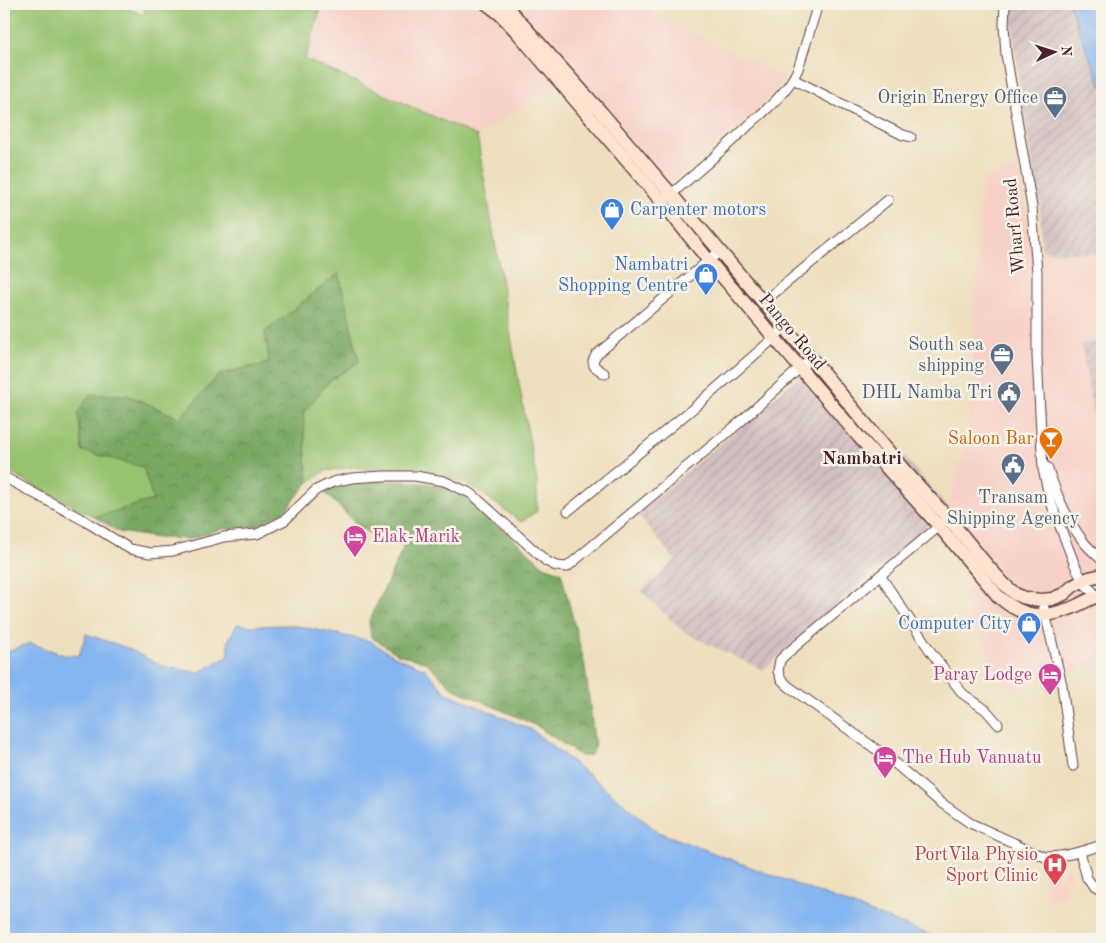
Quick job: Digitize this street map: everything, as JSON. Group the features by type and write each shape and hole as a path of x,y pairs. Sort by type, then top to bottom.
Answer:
{"street":[{"name":"Pango Road","path":"487,4 500,14 517,32 666,198 720,251 904,470 998,596 1019,612 1046,615 1066,610 1099,596"},
{"name":"Pango Road","path":"504,4 601,112 666,198 709,261 863,442 1004,584 1015,594 1030,599 1042,600 1064,594 1073,586 1089,578 1102,576"},
{"path":"666,198 735,139 783,94 798,69 818,4"},
{"name":"Wharf Road","path":"1005,4 1006,54 1032,207 1037,272 1036,356 1043,469 1050,500 1074,563 1083,582 1099,596"},
{"path":"793,79 903,135 911,137"},
{"path":"762,302 888,200"},
{"path":"605,374 594,366 593,361 596,355 720,251"},
{"path":"568,511 696,406 774,338 784,327"},
{"path":"4,477 85,521 130,549 150,553 173,551 224,537 257,534 285,520 316,490 333,482 352,478 415,476 444,481 472,494 546,561 556,566 568,567 739,423 811,358"},
{"name":"Wharf Road","path":"1041,448 1057,494 1072,524 1083,542 1102,560"},
{"path":"944,522 780,660 778,671 781,679 810,703 891,760 940,802 970,823 1045,857 1080,852 1102,845"},
{"path":"880,575 931,652 963,694 986,710 998,724"},
{"path":"1042,600 1062,685 1074,766"},
{"path":"1080,852 1087,878 1094,888 1102,891"}],"shaded area":[{"path":"296,4 633,4 786,78 756,111 669,185 574,74 477,136 305,59 320,12"},
{"path":"1013,4 1069,4 1102,87 1102,254 1042,251 1040,207 1021,98 1011,13"},
{"path":"1020,169 1030,250 1102,254 1102,341 1081,344 1102,463 1097,464 1102,491 1102,664 1007,692 959,594 998,568 948,507 969,428 981,180 997,172"},
{"path":"1102,341 1102,463 1081,344"},
{"path":"819,360 948,507 763,670 685,633 641,591 675,560 637,514"},
{"path":"1102,463 1102,491 1097,464"},
{"name":"PortVila Physio Sport Clinic","path":"1071,865 1071,879 1065,879 1063,898 1044,899 1044,876 1064,876 1064,866"}],"green space":[{"path":"4,4 118,4 143,15 147,4 296,4 320,12 305,59 477,136 537,481 537,511 521,522 476,489 446,476 415,471 384,471 352,467 325,471 308,483 303,413 329,381 359,362 339,274 269,363 220,374 180,418 127,395 82,450 143,467 153,500 95,517 4,470"},
{"path":"339,273 359,362 329,381 303,413 308,483 285,511 254,527 221,529 190,539 158,538 119,532 95,517 153,500 143,467 82,451 78,413 90,394 127,395 180,418 220,374 269,363 265,332"},
{"path":"351,480 414,482 443,486 469,499 544,566 561,572 585,666 595,747 590,756 581,756 537,726 454,689 427,663 398,654 371,637 369,621 404,546 369,533 358,526 325,493 330,485"}],"water":[{"path":"1069,4 1102,4 1102,87 1101,86"},
{"path":"237,624 252,626 292,625 370,641 394,656 425,669 445,692 532,730 658,832 941,939 4,939 4,653 30,643 64,655 79,656 86,634 127,648 162,666 198,673 229,656 228,641"}],"place":[{"name":"Origin Energy Office","path":"1055,119"},
{"name":"Carpenter motors","path":"612,231"},
{"name":"Nambatri Shopping Centre","path":"706,296"},
{"name":"South sea shipping","path":"1002,376"},
{"name":"DHL Namba Tri","path":"1009,414"},
{"name":"Saloon Bar","path":"1051,460"},
{"name":"Transam Shipping Agency","path":"1013,486"},
{"name":"Elak-Marik","path":"355,558"},
{"name":"Computer City","path":"1029,645"},
{"name":"Paray Lodge","path":"1050,696"},
{"name":"The Hub Vanuatu","path":"885,779"},
{"name":"PortVila Physio Sport Clinic","path":"1055,886"}],"district":[{"name":"Nambatri","path":"862,459"}]}
